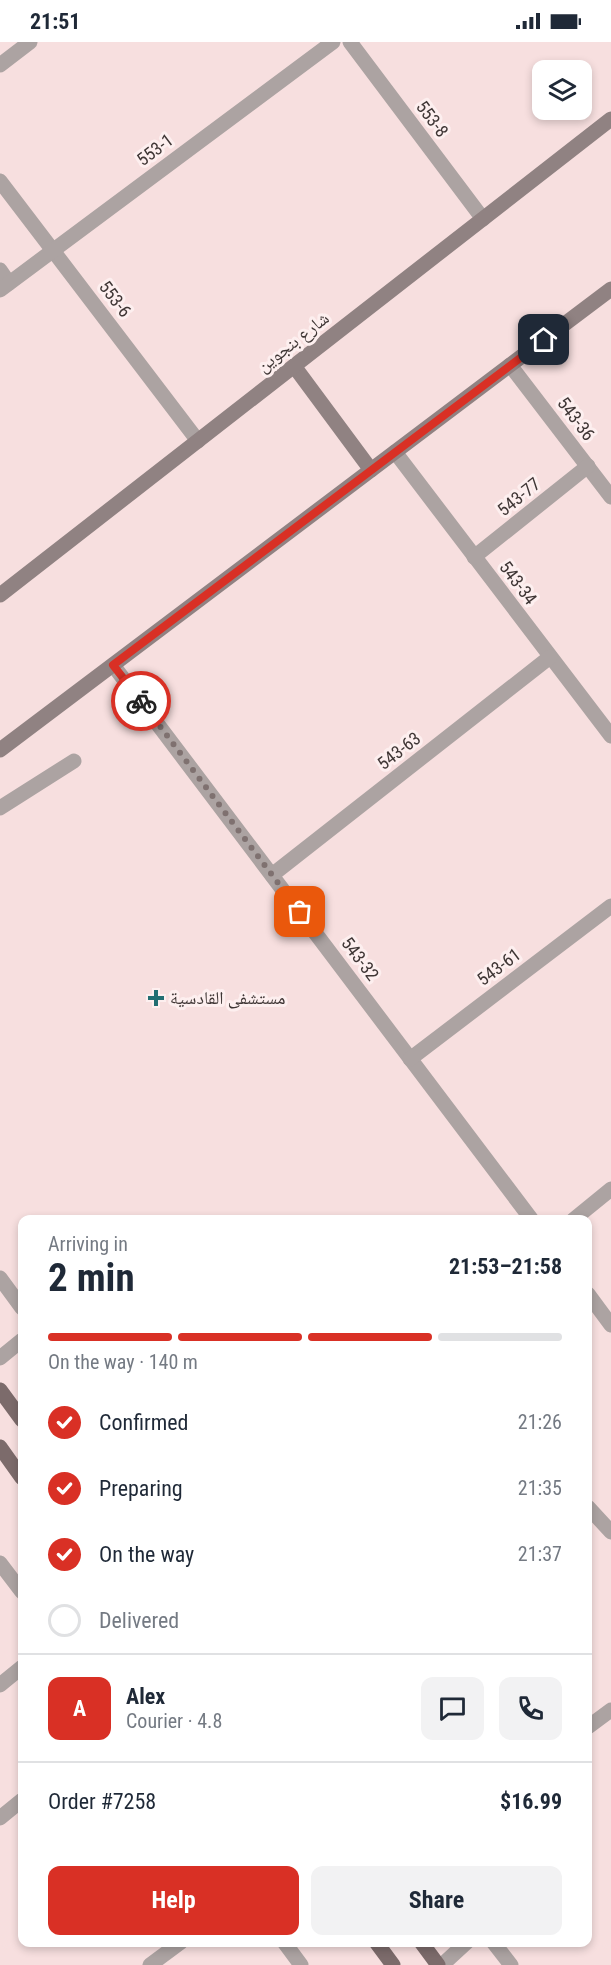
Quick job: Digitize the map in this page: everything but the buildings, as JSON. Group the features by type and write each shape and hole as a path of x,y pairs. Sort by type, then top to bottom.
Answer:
{"main road":[{"path":"0,1390 18,1415"},
{"path":"0,1447 18,1472"},
{"path":"380,1947 393,1965"},
{"path":"425,1947 440,1965"}],"street":[{"path":"0,65 30,42"},
{"name":"553-1","path":"3,281 53,250 333,42"},
{"name":"553-8","path":"350,42 483,219"},
{"name":"شارع بنجوين","path":"0,596 611,119"},
{"name":"553-6","path":"0,181 198,441"},
{"path":"0,750 611,289"},
{"name":"543-36","path":"510,365 611,497"},
{"path":"294,366 371,470"},
{"name":"543-34","path":"395,452 611,736"},
{"name":"543-77","path":"474,557 588,466"},
{"name":"543-63","path":"272,875 550,657"},
{"name":"543-32","path":"113,665 528,1215"},
{"path":"0,808 74,761"},
{"name":"543-61","path":"410,1059 611,906"},
{"path":"579,1215 611,1189"},
{"path":"0,1278 18,1303"},
{"path":"592,1299 611,1325"},
{"path":"0,1358 18,1343"},
{"path":"592,1511 611,1532"},
{"path":"0,1563 18,1587"},
{"path":"0,1685 18,1670"},
{"path":"592,1724 611,1710"},
{"path":"0,1818 18,1803"},
{"path":"150,1965 174,1947"},
{"path":"288,1947 301,1965"},
{"path":"440,1965 461,1947"},
{"path":"497,1947 511,1965"}],"way so far":[{"path":"141,701 300,912"}],"place":[{"name":"مستشفى القادسية","path":"156,998"}],"route":[{"path":"141,701 113,665 544,340"}]}
